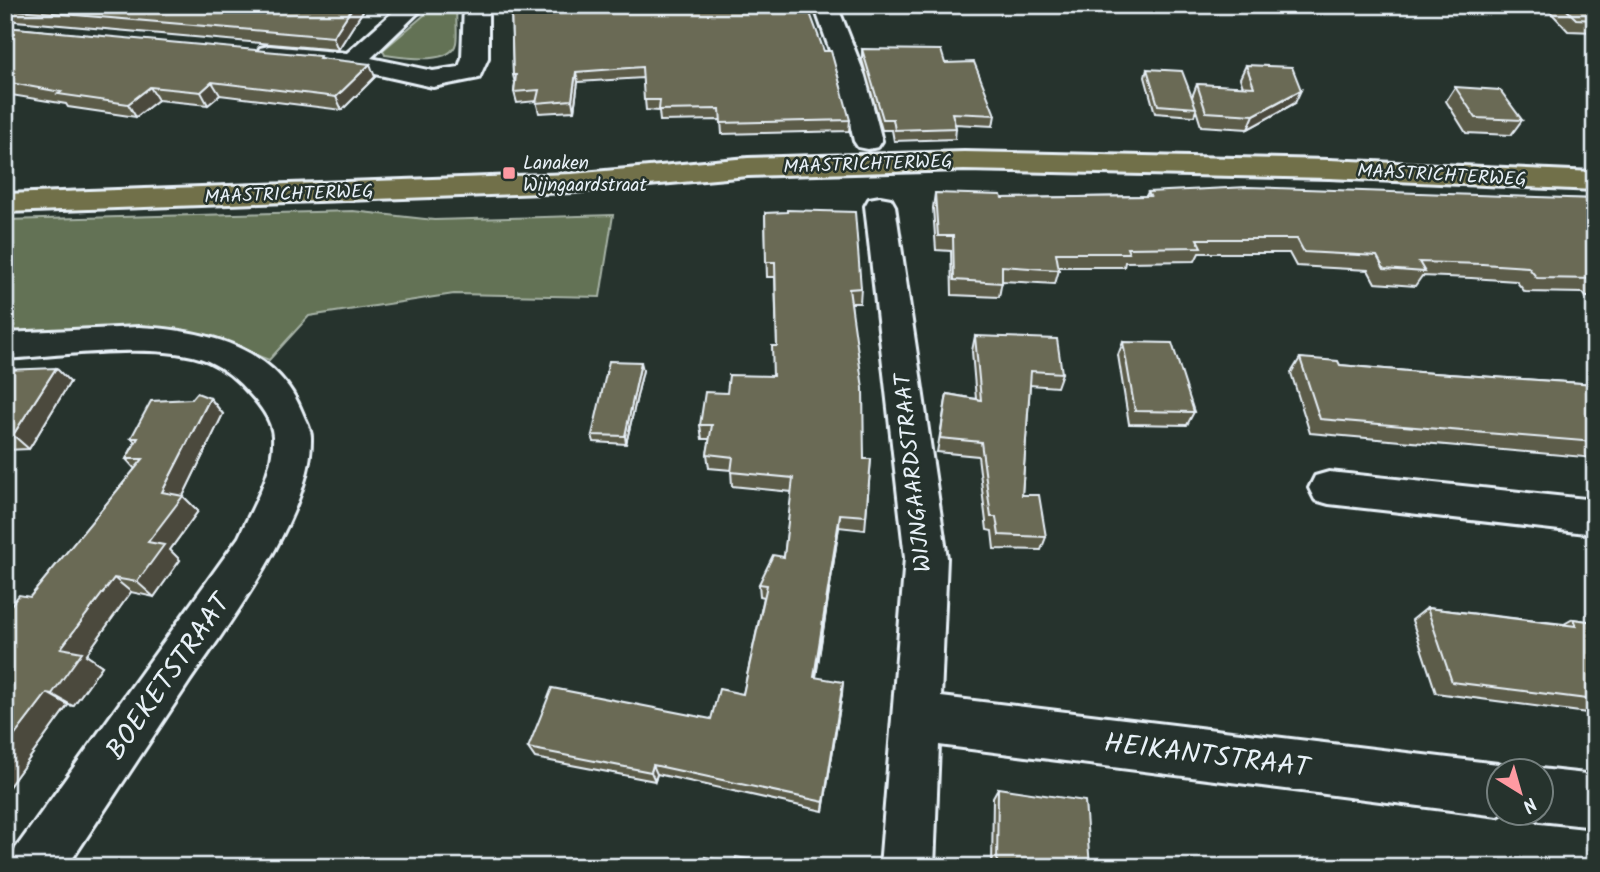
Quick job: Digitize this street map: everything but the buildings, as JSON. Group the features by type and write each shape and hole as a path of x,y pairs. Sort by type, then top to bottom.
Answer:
{"main road":[{"name":"MAASTRICHTERWEG","path":"5,203 572,183 764,186 846,184 1048,173 1122,166 1329,169 1595,181"}],"street":[{"path":"353,61 415,5"},
{"path":"246,51 353,61 433,79 470,73 475,58 476,5"},
{"path":"825,5 852,76 868,141"},
{"name":"WIJNGAARDSTRAAT","path":"880,206 926,558 907,867"},
{"name":"BOEKETSTRAAT","path":"5,346 139,339 178,341 221,352 253,373 279,401 292,435 286,479 254,549 35,867"},
{"path":"1329,488 1595,517"},
{"name":"HEIKANTSTRAAT","path":"916,718 1484,788"},
{"path":"1554,797 1595,802"}],"green space":[{"path":"436,5 457,5 457,39 452,50 445,55 425,58 385,55 383,50"},
{"path":"353,211 434,220 613,215 600,297 454,294 309,316 269,360 199,333 148,332 5,338 5,220"}],"place":[{"name":"Lanaken Wijngaardstraat","path":"509,173"}]}
